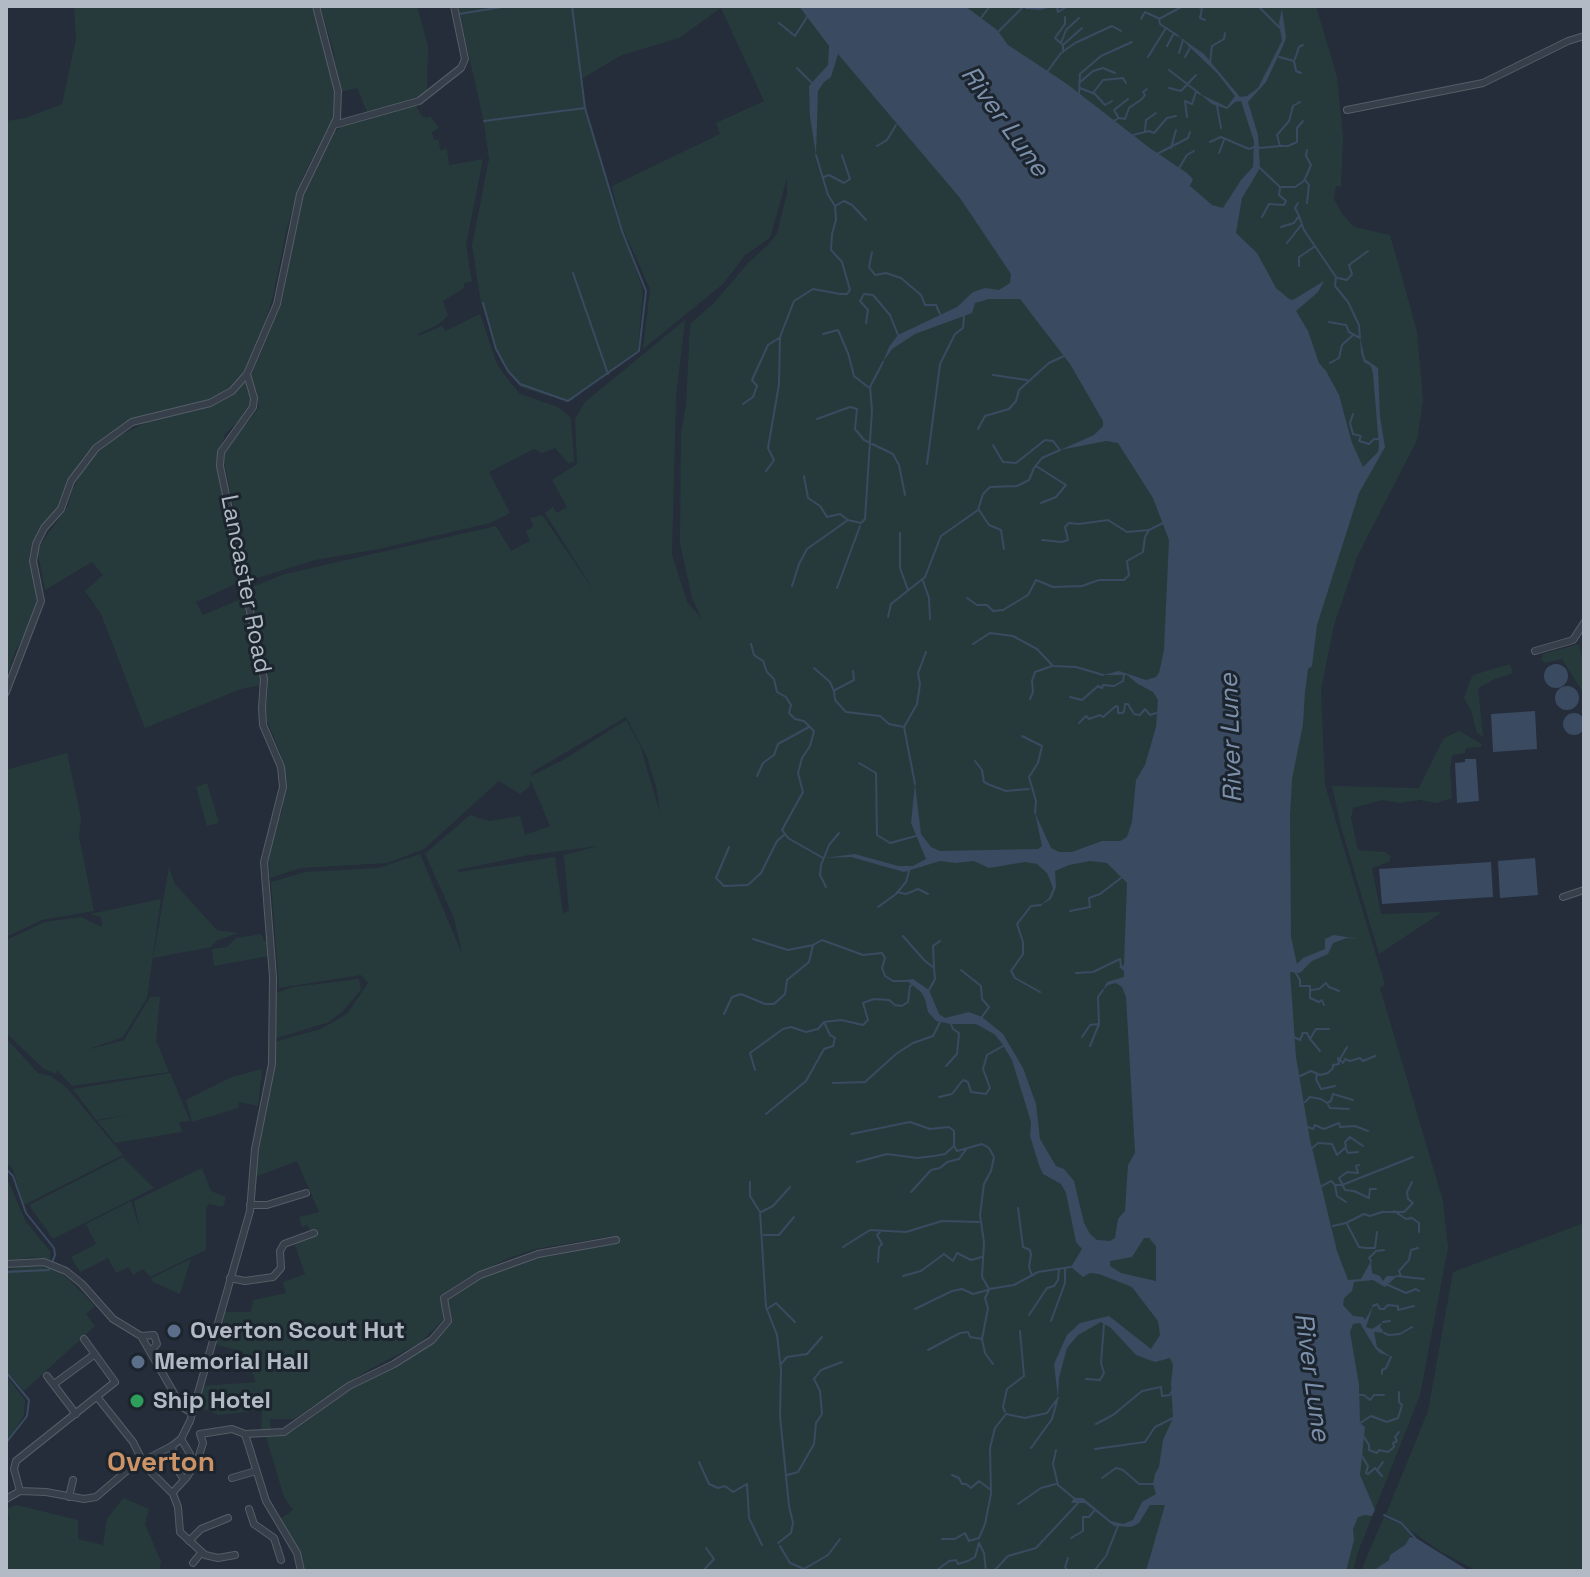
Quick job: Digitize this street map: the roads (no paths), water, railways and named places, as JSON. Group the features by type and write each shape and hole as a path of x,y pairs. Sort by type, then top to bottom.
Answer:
{"street":[{"name":"Lancaster Road","path":"181,1439 191,1417 250,1205 255,1149 272,1064 273,977 265,850 279,810 283,787 277,755 263,725 264,679 220,466 221,452 253,407 254,398 247,374 277,304 300,194 334,125 338,95 316,6"},
{"path":"334,125 419,101 461,68 465,59 454,6"},
{"path":"1347,110 1483,83 1584,36"},
{"path":"6,692 41,601 33,561 36,544 44,528 61,509 71,481 96,448 132,422 210,403 232,391 247,374"},
{"path":"1535,651 1573,640 1584,623"},
{"path":"1563,897 1584,890"},
{"path":"250,1205 267,1205 306,1193"},
{"path":"285,1280 280,1270 282,1246 309,1232"},
{"path":"200,1434 232,1429 245,1434 284,1432 349,1386 394,1364 432,1340 448,1321 444,1298 480,1275 538,1254 616,1240"},
{"path":"6,1264 36,1261 53,1264 82,1284 113,1319 141,1336 180,1405 191,1417 203,1443 200,1454 174,1491"},
{"path":"230,1278 265,1280 280,1270"},
{"path":"141,1336 154,1335 157,1344 151,1351"},
{"path":"20,1491 14,1464 114,1384 115,1380 84,1339"},
{"path":"54,1384 95,1354"},
{"path":"47,1376 76,1414"},
{"path":"98,1398 133,1442 145,1466 173,1494 178,1507 180,1532 201,1553 218,1558 235,1554 240,1565"},
{"path":"245,1434 266,1501 297,1553 301,1571"},
{"path":"6,1499 20,1491 84,1499 96,1497 130,1468 181,1439 190,1454"},
{"path":"172,1446 176,1467 184,1480"},
{"path":"232,1478 256,1471"},
{"path":"69,1497 73,1480"},
{"path":"249,1509 254,1524 274,1538 281,1560"},
{"path":"189,1541 201,1529 228,1518"},
{"path":"170,1537 180,1532"},
{"path":"274,1538 285,1532"},
{"path":"193,1563 201,1553"}],"water":[{"name":"River Lune","path":"799,6 965,6 997,30 1008,45 1067,84 1187,173 1193,179 1190,186 1212,205 1223,208 1253,167 1254,141 1241,101 1227,109 1212,104 1200,94 1227,107 1235,96 1217,73 1178,36 1204,54 1240,97 1247,96 1258,88 1282,41 1279,23 1282,9 1286,38 1266,82 1248,102 1258,135 1260,168 1242,198 1236,233 1257,253 1276,288 1289,299 1293,300 1324,281 1318,292 1296,311 1308,331 1319,363 1339,395 1352,443 1363,467 1378,452 1379,446 1373,374 1371,366 1364,362 1360,338 1365,359 1378,368 1385,447 1359,493 1317,625 1292,779 1290,815 1291,937 1297,964 1303,958 1325,949 1325,939 1334,935 1359,939 1347,938 1333,943 1328,954 1312,961 1300,973 1290,972 1296,1057 1310,1140 1337,1251 1348,1280 1361,1279 1371,1261 1372,1273 1383,1281 1387,1276 1397,1276 1385,1287 1373,1280 1354,1282 1352,1291 1344,1298 1343,1305 1353,1316 1365,1320 1373,1306 1366,1327 1372,1329 1383,1322 1380,1326 1384,1333 1374,1332 1377,1347 1391,1357 1375,1348 1360,1323 1353,1324 1350,1332 1359,1385 1360,1423 1365,1427 1360,1475 1375,1510 1372,1516 1358,1517 1346,1571 1146,1571 1165,1505 1150,1505 1139,1523 1131,1527 1114,1526 1085,1503 1071,1503 1074,1498 1083,1498 1111,1521 1123,1524 1133,1520 1142,1502 1156,1494 1153,1484 1155,1474 1163,1440 1173,1418 1173,1365 1170,1358 1155,1362 1136,1355 1111,1328 1101,1322 1078,1335 1067,1348 1059,1378 1058,1398 1054,1364 1067,1335 1080,1323 1109,1316 1151,1349 1160,1335 1158,1321 1132,1287 1099,1274 1090,1273 1083,1277 1071,1267 1082,1249 1076,1242 1066,1193 1061,1184 1043,1174 1039,1165 1030,1136 1031,1122 1012,1060 1001,1042 994,1034 976,1024 936,1021 928,1012 921,992 906,980 913,979 929,990 939,1014 945,1018 969,1012 982,1017 1003,1034 1023,1068 1036,1104 1040,1139 1056,1166 1064,1169 1074,1181 1084,1223 1090,1234 1097,1240 1110,1241 1115,1238 1118,1219 1125,1211 1128,1165 1135,1153 1126,997 1122,987 1116,983 1103,990 1107,982 1124,977 1124,971 1119,967 1124,965 1127,883 1107,863 1090,861 1069,865 1055,871 1056,887 1051,899 1041,905 1049,898 1053,888 1047,873 1037,864 1025,862 989,868 974,861 940,861 904,872 851,857 824,858 855,854 898,866 913,866 926,859 911,823 915,784 921,834 931,847 940,851 1038,849 1042,846 1035,813 1051,848 1059,852 1072,852 1102,841 1120,841 1127,837 1132,822 1136,780 1145,765 1156,727 1158,700 1153,692 1127,675 1103,675 1119,671 1146,680 1159,673 1164,650 1169,540 1153,498 1118,443 1106,441 1060,450 1094,435 1103,426 1103,421 1070,364 1020,299 989,299 975,303 972,313 915,334 892,349 883,362 898,335 957,307 973,292 985,288 999,290 1010,283 1011,274 960,198 838,54 831,77 818,91 816,155 809,86 828,65 829,46","holes":["1144,1238 1149,1238 1156,1246 1156,1281 1121,1273 1110,1266 1110,1261 1132,1257"]},
{"path":"1556,664 1564,668 1568,676 1564,684 1556,688 1548,684 1544,676 1548,668"},
{"path":"1567,686 1575,690 1579,698 1575,706 1567,710 1559,706 1555,698 1559,690"},
{"path":"1535,711 1537,749 1493,752 1491,714"},
{"path":"1574,713 1582,716 1585,724 1582,732 1574,735 1566,732 1563,724 1566,716"},
{"path":"1465,759 1476,759 1479,801 1457,803 1455,763 1465,762"},
{"path":"1535,858 1538,895 1500,898 1498,861"},
{"path":"1491,862 1493,897 1382,904 1379,869"},
{"path":"1410,1537 1416,1538 1469,1571 1376,1569"}],"waterway":[{"path":"459,14 508,6"},
{"path":"483,303 496,349 508,371 520,384 568,401 639,351 646,291 622,231 585,108 572,6"},
{"path":"981,18 990,6"},
{"path":"998,32 1024,6"},
{"path":"1026,8 1052,6"},
{"path":"1057,6 1058,12 1068,6"},
{"path":"1178,36 1160,24 1159,19 1183,6"},
{"path":"1194,6 1202,8 1200,18 1205,20"},
{"path":"1258,6 1280,28"},
{"path":"1141,19 1145,12 1158,18"},
{"path":"779,23 795,36 807,17"},
{"path":"1063,52 1063,45 1055,38 1065,24 1065,17"},
{"path":"1061,43 1066,30 1079,18"},
{"path":"1047,72 1061,53 1075,43 1112,26 1121,31"},
{"path":"1063,45 1082,28"},
{"path":"1148,57 1166,28"},
{"path":"1167,46 1174,33"},
{"path":"1210,63 1212,46 1224,39 1225,33"},
{"path":"1179,53 1183,40"},
{"path":"1079,94 1080,74 1101,56 1132,42"},
{"path":"1295,59 1299,47 1303,45"},
{"path":"1185,57 1190,48"},
{"path":"1279,57 1294,61 1296,71 1301,73"},
{"path":"797,68 812,83"},
{"path":"1079,83 1093,71 1103,68 1115,73"},
{"path":"1169,70 1200,94"},
{"path":"1169,88 1181,91 1196,75"},
{"path":"1093,93 1103,80 1123,78 1126,83"},
{"path":"1080,88 1095,94 1105,105 1112,101"},
{"path":"1114,121 1125,119 1129,108 1142,99 1147,89"},
{"path":"1187,117 1185,101 1192,104 1196,92"},
{"path":"1118,117 1114,110 1128,99"},
{"path":"1210,142 1221,137 1249,149 1280,146 1277,135 1289,121 1293,106 1300,102"},
{"path":"1217,106 1221,128"},
{"path":"484,121 585,108"},
{"path":"1145,131 1146,120 1156,113"},
{"path":"1133,135 1149,131 1154,133 1167,118 1176,116"},
{"path":"1280,146 1297,142 1297,128 1303,121"},
{"path":"877,146 887,140 896,125"},
{"path":"1171,148 1176,130"},
{"path":"1157,154 1188,138 1190,132"},
{"path":"1219,153 1224,140"},
{"path":"1260,168 1280,187 1295,187 1304,181 1311,165 1306,156 1307,150"},
{"path":"1179,168 1187,155 1194,151"},
{"path":"766,471 774,460 768,448 779,384 780,337 794,301 813,289 840,294 847,294 850,290 842,262 831,250 835,206 828,195 816,155"},
{"path":"824,177 829,175 844,183 850,179 842,155"},
{"path":"1306,181 1309,185 1307,203"},
{"path":"1262,217 1269,204 1284,205 1286,201 1279,195 1280,188"},
{"path":"835,206 844,201 866,220"},
{"path":"1298,203 1295,208 1299,216"},
{"path":"1281,227 1294,223 1299,216 1304,230 1336,277 1335,286 1348,302 1359,325 1360,338"},
{"path":"1287,243 1302,224"},
{"path":"1299,266 1299,257 1314,247"},
{"path":"1338,278 1347,280 1352,274 1349,265 1368,251"},
{"path":"872,252 869,267 875,275 886,273 901,278 921,295 925,305 936,305 940,314"},
{"path":"573,273 608,374"},
{"path":"866,323 868,310 860,301 864,294 873,295 890,315 898,335"},
{"path":"927,464 940,364 955,334 963,328 964,316"},
{"path":"1329,322 1346,325 1349,332 1360,338"},
{"path":"823,334 838,330 854,376 868,387"},
{"path":"1330,363 1339,358 1342,345 1353,335"},
{"path":"743,404 753,397 757,386 752,380 768,345 779,338"},
{"path":"978,429 985,416 1009,409 1016,401 1019,390 1049,363 1064,356"},
{"path":"792,586 807,549 848,520 861,523 865,519 872,410 870,387 883,362"},
{"path":"993,375 1027,380"},
{"path":"817,419 850,407 857,409 855,429 864,440 893,454 899,465 905,495"},
{"path":"1353,414 1350,423 1353,434 1361,436 1359,441 1369,444 1374,439 1381,439"},
{"path":"888,617 891,604 925,577 941,536 978,510 983,494 990,487 1017,486 1029,480 1042,458 1060,450 1053,441 1045,440 1016,463 1003,462 993,445"},
{"path":"1036,466 1066,485 1056,497 1041,503"},
{"path":"804,476 808,498 820,506 827,517 840,514 848,520"},
{"path":"979,510 989,525 1001,530 1004,549"},
{"path":"1042,540 1068,540 1065,527 1069,523 1108,520 1127,532 1149,530"},
{"path":"967,598 977,605 987,605 993,611 1003,610 1028,595 1036,580 1053,587 1082,586 1099,580 1124,580 1129,575 1127,561 1143,552 1149,530 1163,523"},
{"path":"837,588 860,526"},
{"path":"900,533 900,568 908,590"},
{"path":"923,581 929,598 930,619"},
{"path":"973,644 990,633 1013,636 1037,649 1053,666 1076,667 1103,675"},
{"path":"751,644 754,655 763,661 774,679 777,692 786,697 791,705 789,713 814,731 798,773 803,792 782,830 788,838 823,858"},
{"path":"915,784 904,727 917,704 918,673 926,652"},
{"path":"1030,699 1035,672 1052,666"},
{"path":"814,668 830,682 835,700 846,712 880,716 889,724 904,727"},
{"path":"835,690 854,680 853,671"},
{"path":"1070,697 1082,700 1098,686 1114,686 1123,681 1124,675"},
{"path":"1079,723 1086,716 1089,719 1100,715 1103,717 1116,706 1118,713 1122,713 1125,704 1134,714 1140,715 1145,709 1150,715 1156,713"},
{"path":"757,776 763,763 774,755 778,744 809,727"},
{"path":"1022,736 1042,746 1038,763 1029,777 1036,801 1035,813"},
{"path":"975,761 982,770 984,782 1006,791 1029,789"},
{"path":"859,763 876,773 877,835 890,843 916,836"},
{"path":"826,887 820,875 821,865 829,845 839,833"},
{"path":"729,847 716,878 724,886 748,885 761,873 777,841 784,835"},
{"path":"878,907 896,894 906,882 909,871"},
{"path":"1070,911 1090,907 1089,898 1100,894 1121,878"},
{"path":"897,892 906,894 918,889 928,894"},
{"path":"1040,992 1015,978 1011,971 1023,954 1017,924 1031,906 1041,905"},
{"path":"903,936 934,968 935,979 929,990"},
{"path":"753,939 788,950 813,945"},
{"path":"724,1014 732,997 741,994 765,1004 774,1004 785,994 787,980 809,962 813,945 822,940 863,955 882,953 885,976 893,981 907,981"},
{"path":"934,968 933,946 940,941"},
{"path":"1076,973 1093,972 1120,959 1121,966"},
{"path":"961,970 981,986 982,999 989,1007 982,1017"},
{"path":"1294,970 1300,986 1310,986 1310,998 1319,1002 1322,1000 1324,1005"},
{"path":"1311,990 1319,989 1326,983 1339,991"},
{"path":"755,1070 750,1053 783,1029 791,1027 806,1032 818,1029 824,1022 841,1020 863,1025 868,1020 863,1003 874,999 889,1000 902,1006 908,1002 912,985"},
{"path":"1090,1046 1099,1024 1098,997 1103,990"},
{"path":"766,1114 806,1081 824,1049 833,1046 835,1038 830,1035 824,1022"},
{"path":"833,1083 865,1082 896,1054 913,1043 933,1036 940,1022"},
{"path":"946,1066 957,1054 959,1033 951,1024"},
{"path":"1082,1037 1090,1025 1098,1024"},
{"path":"1294,1037 1300,1040 1303,1033 1307,1033 1310,1039 1316,1029 1329,1029"},
{"path":"1310,1039 1320,1051"},
{"path":"939,1097 952,1094 963,1080 968,1082 971,1092 986,1094 990,1088 983,1069 987,1055 1003,1046"},
{"path":"1340,1059 1347,1047"},
{"path":"1300,1076 1311,1071 1320,1075 1328,1073 1333,1065 1339,1064 1338,1058 1343,1063 1345,1059 1360,1058 1363,1061 1375,1056"},
{"path":"1317,1074 1321,1089 1335,1086"},
{"path":"1305,1102 1310,1097 1327,1103 1333,1094 1353,1100"},
{"path":"1328,1105 1330,1108 1349,1109"},
{"path":"851,1134 910,1122 930,1129 949,1127 954,1131 957,1151 982,1144 989,1148 994,1157 984,1184 980,1215 984,1242 982,1277 989,1289 1014,1285 1038,1272 1071,1267"},
{"path":"1308,1127 1313,1129 1315,1125 1324,1129 1339,1123 1340,1127 1355,1126 1368,1131"},
{"path":"1312,1148 1318,1143 1332,1144 1337,1155 1346,1147 1345,1142 1350,1137 1363,1146"},
{"path":"857,1162 887,1154 917,1158 934,1156 945,1154 954,1146"},
{"path":"911,1192 931,1170 959,1159 967,1148"},
{"path":"1346,1149 1348,1153 1358,1152"},
{"path":"1322,1186 1331,1181 1342,1185 1413,1157"},
{"path":"1359,1165 1356,1166 1358,1173 1347,1172 1339,1178 1345,1190 1369,1198 1370,1189 1376,1189"},
{"path":"6,1169 13,1176 26,1213 54,1248 55,1255 49,1270 6,1272"},
{"path":"750,1182 750,1196 760,1212 766,1307 777,1335 781,1370 780,1416 793,1523 791,1533 778,1543"},
{"path":"1333,1226 1364,1214 1404,1212 1413,1203 1408,1199 1407,1192 1412,1182"},
{"path":"1335,1185 1337,1196 1346,1202"},
{"path":"761,1212 773,1206 790,1187"},
{"path":"1018,1208 1023,1247 1030,1250 1032,1276"},
{"path":"1394,1211 1419,1223 1419,1232"},
{"path":"764,1235 779,1235 794,1217"},
{"path":"843,1247 870,1230 906,1232 942,1221 979,1222"},
{"path":"1347,1224 1359,1247 1375,1248 1377,1232"},
{"path":"878,1262 882,1244 877,1235 881,1231"},
{"path":"1401,1276 1399,1271 1409,1260 1411,1250 1418,1248"},
{"path":"1371,1261 1369,1258 1376,1251 1384,1250"},
{"path":"903,1276 921,1271 944,1254 953,1261 957,1253 971,1260 982,1257"},
{"path":"1029,1315 1047,1288 1054,1286 1058,1280 1059,1269"},
{"path":"1051,1321 1065,1283 1065,1269"},
{"path":"1397,1276 1424,1279"},
{"path":"1386,1284 1406,1293 1416,1289 1419,1291"},
{"path":"915,1309 952,1291 962,1289 973,1294 988,1290"},
{"path":"989,1290 985,1298 988,1308 982,1339 985,1353 993,1364"},
{"path":"767,1309 776,1303 795,1322"},
{"path":"1373,1306 1377,1304 1380,1309 1388,1305 1398,1306 1398,1310 1414,1306"},
{"path":"1383,1322 1390,1321"},
{"path":"1086,1379 1100,1380 1104,1373 1101,1363 1104,1324"},
{"path":"1384,1333 1400,1334 1412,1327"},
{"path":"1005,1412 1003,1407 1007,1389 1024,1376 1020,1331"},
{"path":"928,1350 960,1333 968,1332 970,1337 982,1339"},
{"path":"781,1364 787,1357 807,1354 822,1337"},
{"path":"1382,1374 1391,1357"},
{"path":"787,1475 798,1472 814,1444 816,1423 822,1414 820,1391 814,1379 821,1370 842,1362"},
{"path":"6,1372 29,1400 27,1416 6,1443"},
{"path":"1096,1424 1113,1415 1142,1391 1161,1387 1162,1396 1170,1395 1172,1391"},
{"path":"1360,1423 1371,1416 1387,1422 1398,1418 1402,1405 1399,1392"},
{"path":"1359,1395 1370,1400 1374,1395 1384,1395"},
{"path":"942,1539 955,1539 965,1533 969,1541 979,1538 991,1494 990,1448 995,1428 1006,1414 1025,1418 1047,1413 1058,1398"},
{"path":"1031,1448 1052,1419 1057,1401"},
{"path":"1095,1449 1145,1442 1155,1427 1173,1418"},
{"path":"1364,1437 1369,1450 1388,1452 1394,1447 1399,1432"},
{"path":"1056,1450 1053,1464 1058,1485 1075,1499"},
{"path":"1362,1456 1368,1466 1366,1473 1375,1468 1382,1476"},
{"path":"699,1462 709,1484 718,1488 725,1486 733,1492 747,1484 749,1518 762,1545"},
{"path":"1378,1469 1383,1462"},
{"path":"1102,1478 1116,1468 1139,1484 1153,1484"},
{"path":"952,1475 971,1488 979,1481 991,1490"},
{"path":"1018,1504 1041,1488 1056,1484"},
{"path":"994,1571 1008,1556 1036,1548 1080,1501"},
{"path":"1071,1538 1083,1531 1083,1517 1089,1517 1094,1511"},
{"path":"1384,1515 1401,1523 1415,1538"},
{"path":"1094,1571 1106,1556 1118,1526"},
{"path":"780,1546 790,1563 804,1569 828,1555 840,1539"},
{"path":"936,1571 949,1561 956,1560 958,1564 975,1557 979,1543 984,1553 986,1571"},
{"path":"703,1571 714,1559 706,1548"},
{"path":"1068,1558 1065,1567 1068,1571"}],"place":[{"name":"Overton Scout Hut","path":"174,1331"},
{"name":"Memorial Hall","path":"138,1362"},
{"name":"Ship Hotel","path":"137,1401"}],"district":[{"name":"Overton","path":"161,1463"}]}
